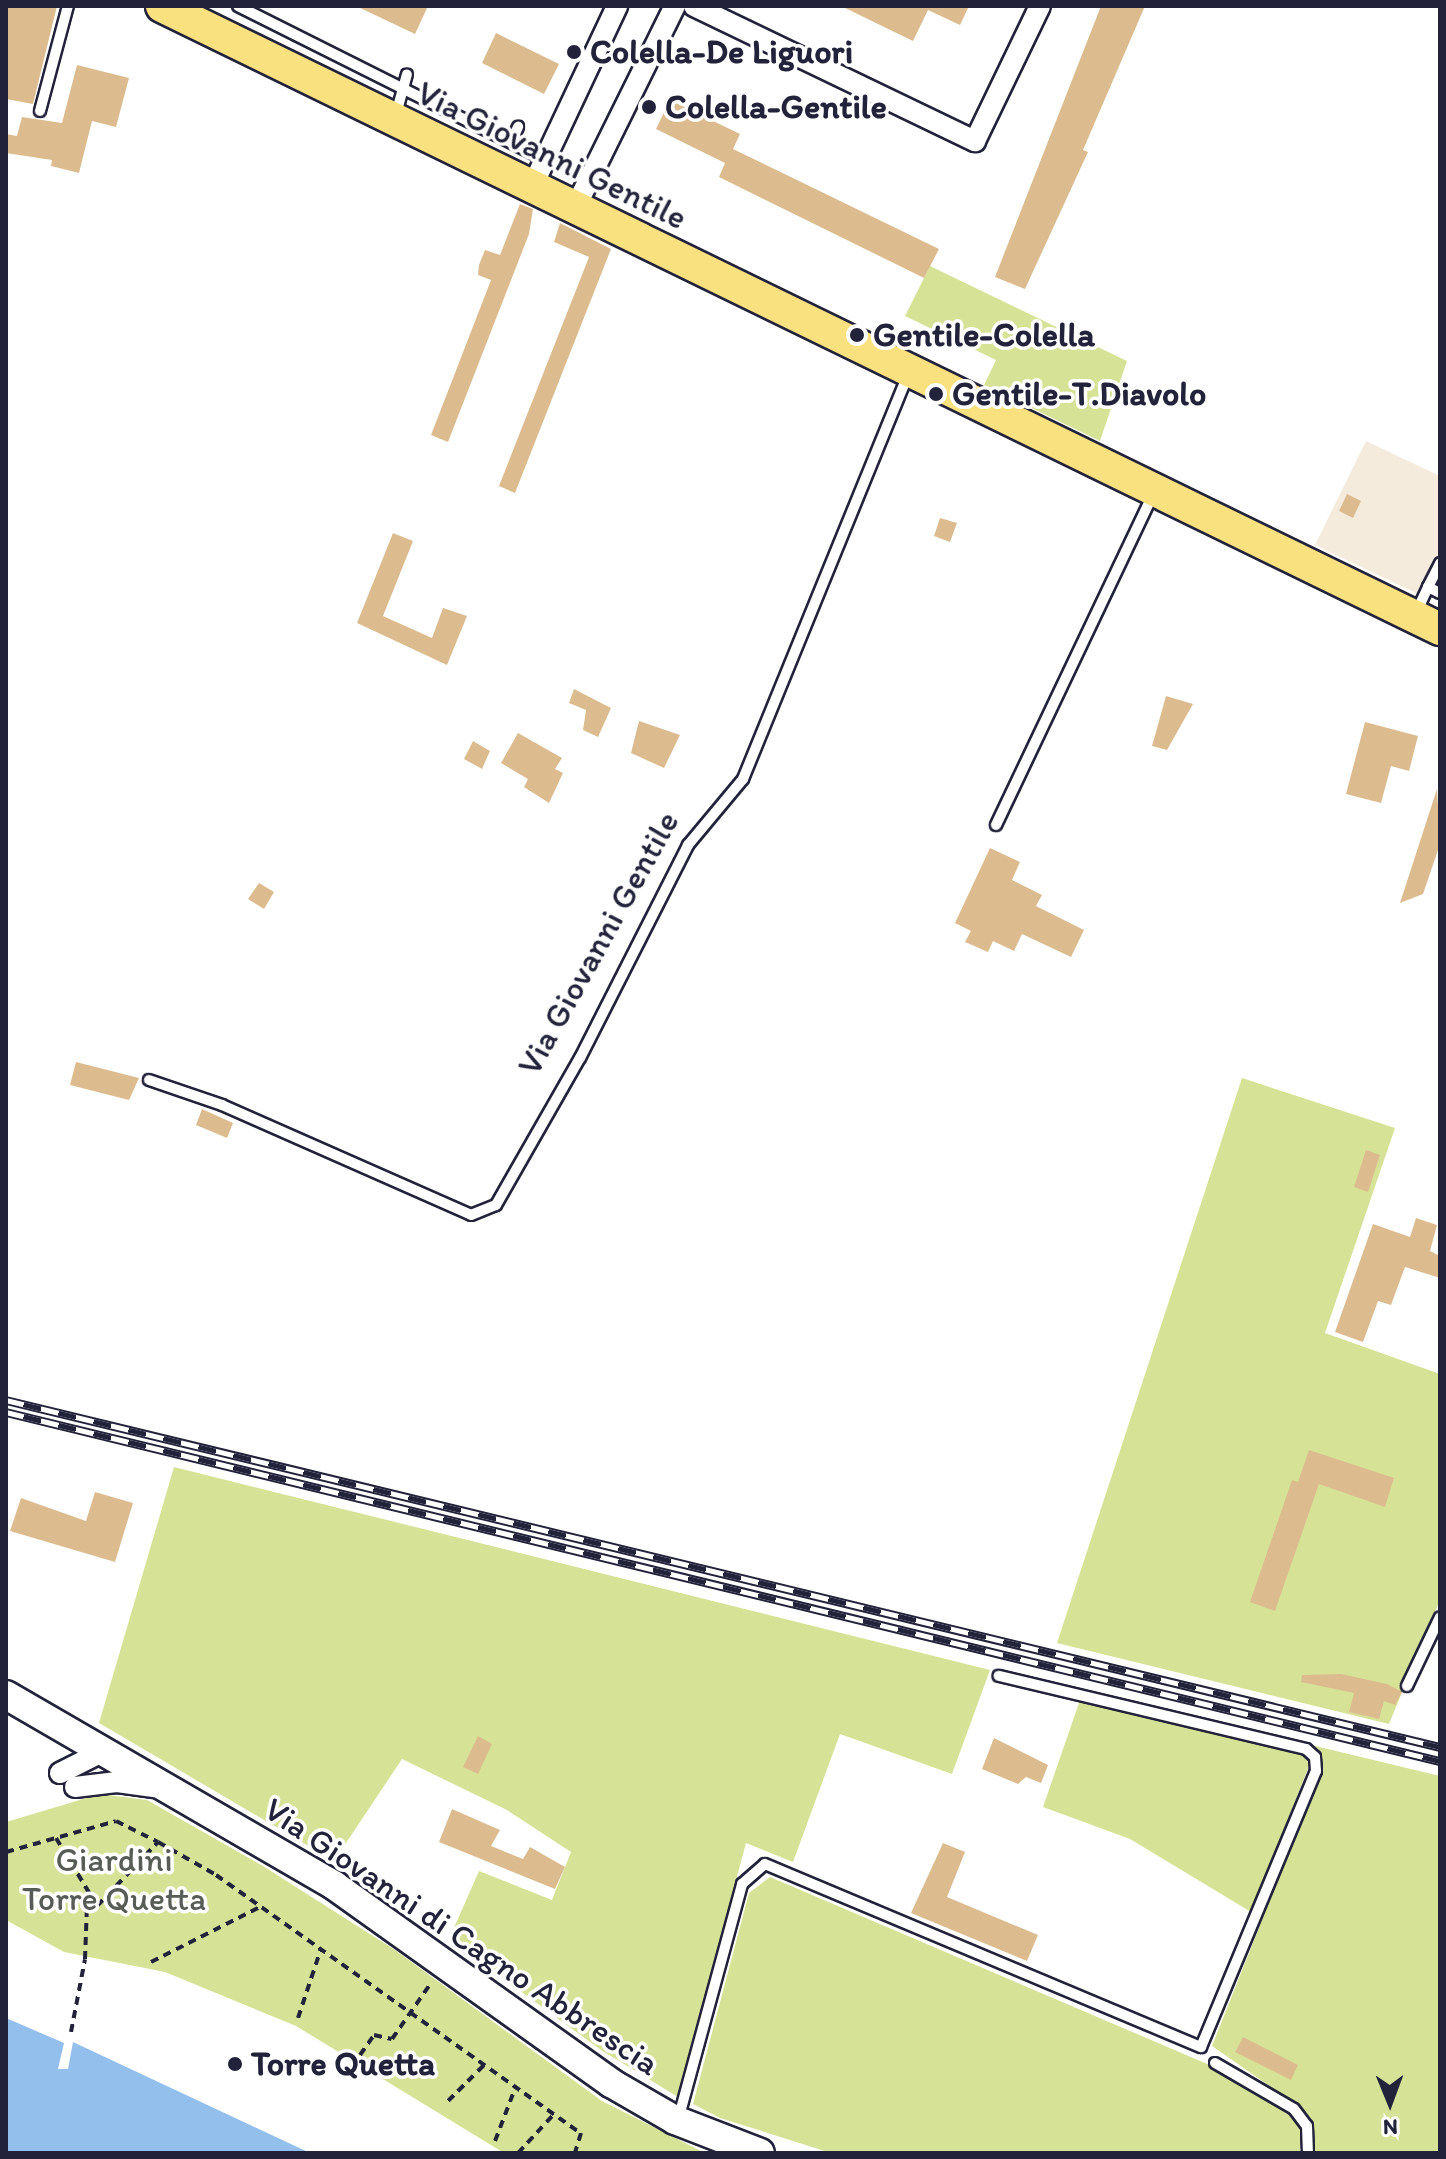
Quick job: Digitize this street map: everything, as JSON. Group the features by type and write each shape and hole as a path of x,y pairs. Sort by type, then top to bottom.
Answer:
{"main road":[{"name":"Via Giovanni Gentile","path":"180,10 394,120 538,173 575,208 1427,623"},
{"name":"Via Giovanni di Cagno Abbrescia","path":"6,1695 335,1886 611,2083 678,2121 760,2153"}],"street":[{"path":"538,173 617,6"},
{"path":"575,208 675,6"},
{"path":"694,6 975,141 1040,6"},
{"path":"60,1773 106,1753"},
{"path":"106,1753 75,1787 130,1783 179,1795"}],"lane":[{"path":"40,111 68,6"},
{"path":"238,6 255,10 511,142 538,173"},
{"path":"394,120 407,91 407,74"},
{"path":"511,142 518,127"},
{"name":"Via Giovanni Gentile","path":"149,1080 222,1105 471,1215 496,1205 688,845 743,779 910,371"},
{"path":"996,825 1156,489"},
{"path":"1427,623 1428,587 1440,563"},
{"path":"1428,587 1440,593"},
{"path":"1407,1686 1440,1617"},
{"path":"678,2121 742,1884 765,1864 1201,2047 1316,1771 1315,1757 1306,1749 999,1676"},
{"path":"1215,2063 1294,2109 1307,2126 1308,2153"}],"path":[{"path":"6,1852 116,1821 158,1842 261,1906 581,2133 575,2153"},
{"path":"56,1838 97,1906"},
{"path":"97,1906 158,1842"},
{"path":"71,2032 85,1959 87,1905 97,1906"},
{"path":"151,1962 261,1906"},
{"path":"298,2018 321,1949"},
{"path":"360,2055 374,2035 392,2039 431,1983"},
{"path":"448,2101 485,2064"},
{"path":"495,2141 516,2086"},
{"path":"518,2153 554,2114"}],"shaded area":[{"path":"1366,441 1440,476 1440,550 1418,594 1315,545"}],"green space":[{"path":"930,266 1127,361 1100,441 984,385 996,360 905,316"},
{"path":"1242,1078 1395,1128 1325,1333 1440,1374 1440,1600 1389,1724 1057,1643"},
{"path":"174,1467 990,1670 952,1774 840,1734 793,1862 746,1843 678,2097 601,2050 449,1939 479,1871 552,1900 571,1852 507,1810 402,1759 334,1861 99,1723"},
{"path":"1080,1700 1305,1753 1311,1761 1251,1912 1130,1839 1043,1807"},
{"path":"1307,1744 1440,1776 1440,2153 1315,2153 1313,2124 1304,2110 1212,2046 1322,1769 1318,1752"},
{"name":"Giardini Torre Quetta","path":"100,1794 147,1800 263,1866 395,1950 602,2101 705,2153 504,2153 296,2026 165,1972 64,1952 6,1920 6,1822"},
{"path":"770,1877 1212,2066 1295,2119 1302,2129 1300,2153 831,2153 720,2118 693,2104 749,1893"}],"water":[{"path":"6,2018 64,2043 58,2069 68,2069 73,2042 310,2153 6,2153"}],"building":[{"path":"6,6 57,6 33,104 6,99"},
{"path":"356,6 428,6 415,34"},
{"path":"841,6 969,6 960,25 928,10 913,41"},
{"path":"1101,6 1145,6 1083,150 1088,152 1025,289 995,277"},
{"path":"496,33 559,64 544,94 482,63"},
{"path":"77,65 129,78 116,127 92,121 79,173 51,166 52,160 6,153 6,134 17,136 22,117 62,123"},
{"path":"670,100 740,134 733,149 939,249 924,278 719,177 725,163 656,129"},
{"path":"520,204 533,209 529,234 448,442 431,435 491,280 478,275 479,265 485,250 500,255"},
{"path":"560,223 611,249 515,493 499,486 589,257 554,242"},
{"path":"1347,494 1361,501 1353,518 1339,511"},
{"path":"940,518 957,523 950,542 934,536"},
{"path":"393,533 413,541 383,616 432,638 443,608 467,616 447,665 357,623"},
{"path":"574,689 611,708 598,737 583,730 586,710 569,703"},
{"path":"1166,696 1193,704 1167,750 1152,746"},
{"path":"639,721 680,735 664,768 631,753"},
{"path":"1365,722 1418,736 1409,771 1391,766 1381,803 1346,794"},
{"path":"518,733 562,758 555,769 563,773 549,803 524,787 528,779 501,763"},
{"path":"473,741 490,751 482,769 464,759"},
{"path":"1437,789 1440,844 1423,894 1400,903"},
{"path":"990,848 1020,862 1012,880 1042,895 1036,906 1084,930 1071,957 1022,934 1014,951 993,941 988,952 965,942 971,931 955,923"},
{"path":"259,883 274,892 264,909 248,899"},
{"path":"76,1062 139,1078 129,1100 70,1085"},
{"path":"202,1109 233,1123 227,1138 196,1125"},
{"path":"1366,1150 1380,1155 1368,1192 1354,1187"},
{"path":"1416,1218 1437,1225 1430,1251 1440,1256 1440,1278 1405,1267 1391,1305 1378,1301 1363,1342 1335,1332 1373,1224 1410,1237"},
{"path":"1309,1450 1394,1478 1385,1507 1319,1484 1275,1611 1250,1602 1292,1480 1298,1482"},
{"path":"95,1492 133,1503 115,1562 10,1531 21,1498 86,1521"},
{"path":"1341,1674 1387,1684 1402,1692 1395,1705 1384,1701 1379,1719 1349,1712 1354,1693 1301,1682 1302,1675"},
{"path":"478,1736 492,1744 478,1774 463,1767"},
{"path":"994,1738 1048,1765 1041,1783 1026,1777 1018,1784 982,1769"},
{"path":"452,1809 500,1830 491,1846 523,1859 530,1847 565,1867 555,1889 439,1842"},
{"path":"943,1843 965,1852 947,1897 1038,1935 1027,1961 911,1913"},
{"path":"1243,2037 1298,2065 1291,2080 1235,2052"}],"railway":[{"path":"6,1400 1440,1747"},
{"path":"6,1412 1440,1761"}],"place":[{"name":"Colella-De Liguori","path":"574,52"},
{"name":"Colella-Gentile","path":"649,107"},
{"name":"Gentile-Colella","path":"857,335"},
{"name":"Gentile-T.Diavolo","path":"936,394"},
{"name":"Torre Quetta","path":"235,2064"}]}
